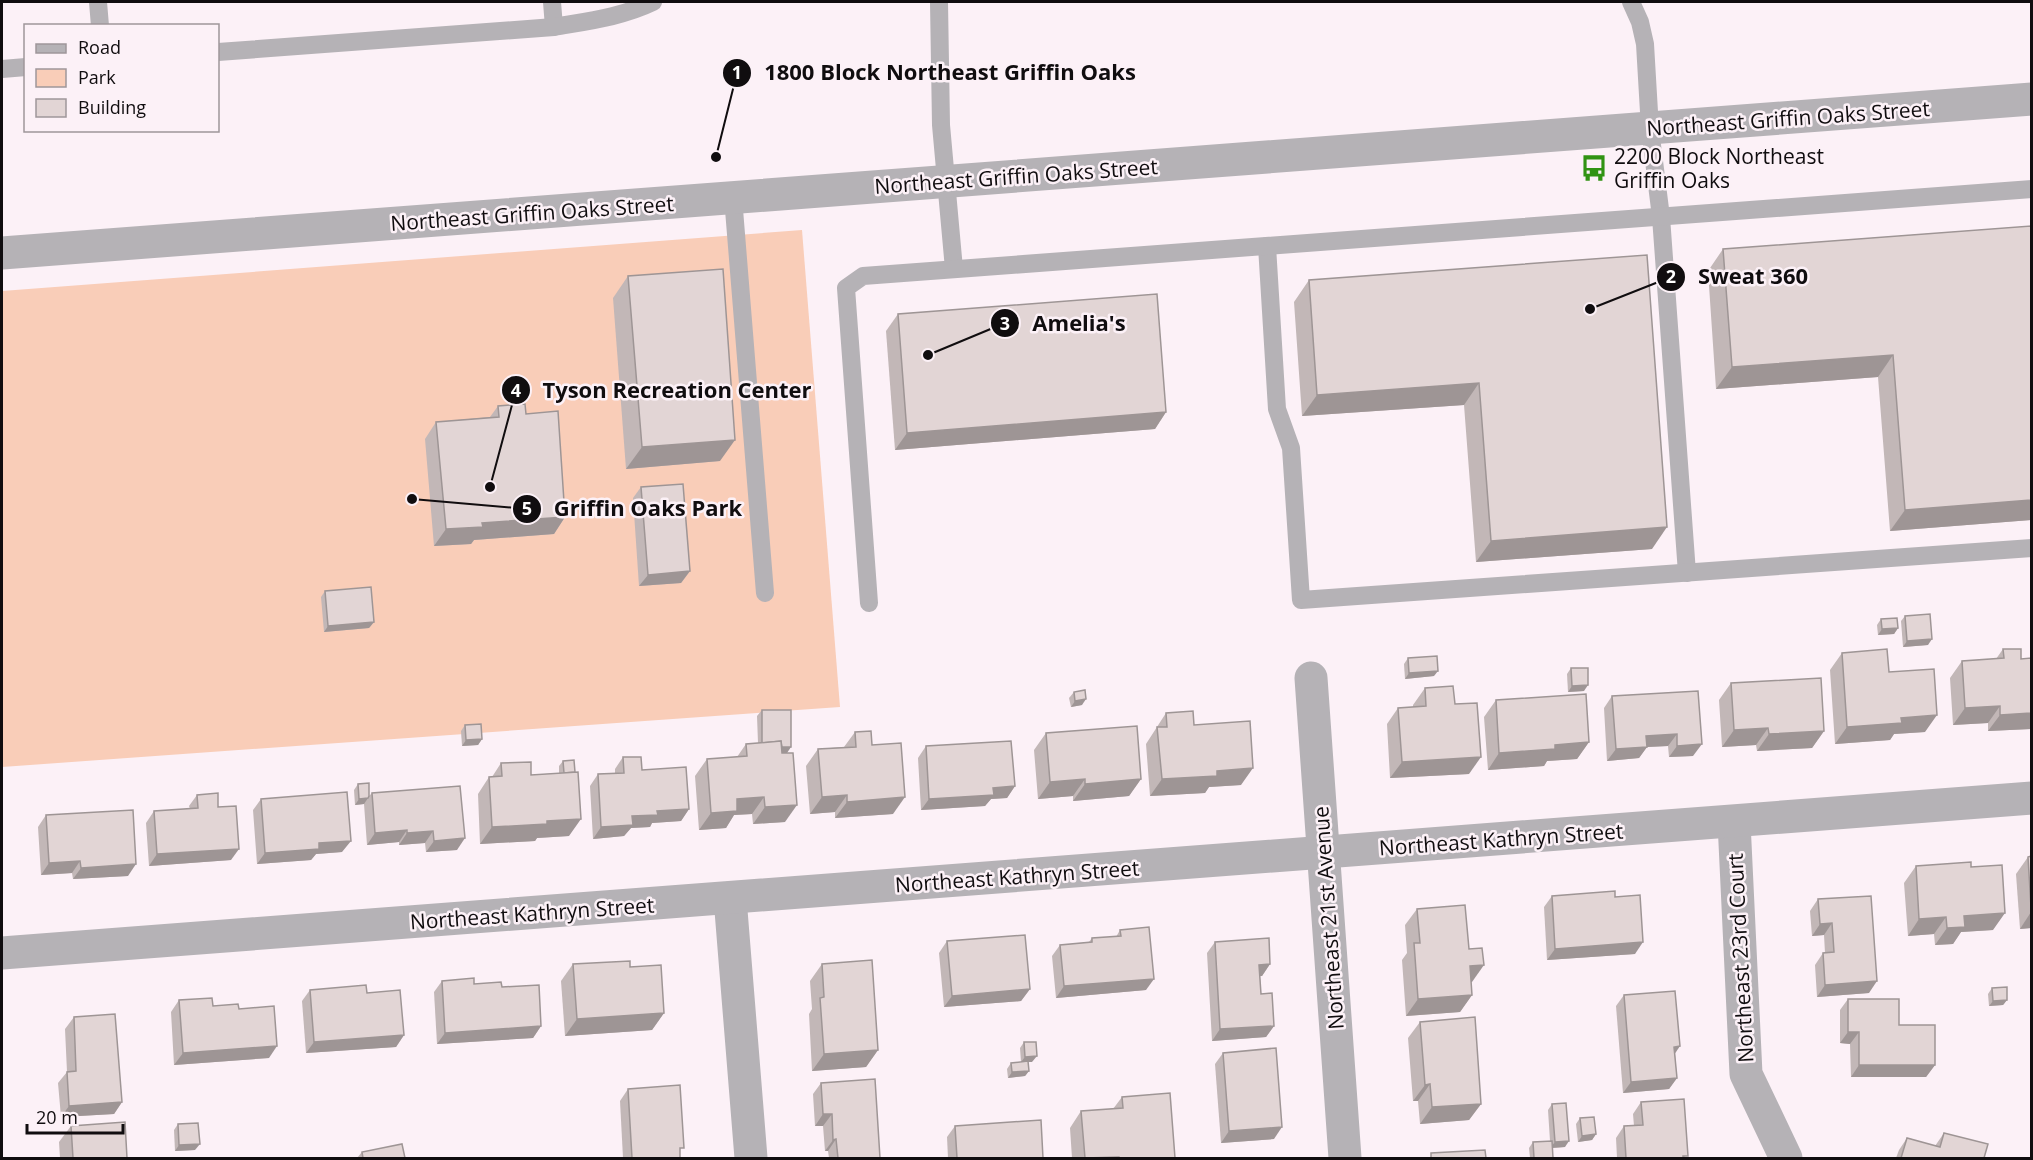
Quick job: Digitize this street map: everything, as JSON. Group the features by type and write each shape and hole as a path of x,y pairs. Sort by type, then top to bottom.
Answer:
{"street":[{"name":"Northeast Griffin Oaks Street","path":"2,253 2031,99"},
{"name":"Northeast 21st Avenue","path":"1311,678 1345,1158"},
{"name":"Northeast Kathryn Street","path":"2,953 2031,798"},
{"name":"Northeast 23rd Court","path":"1734,822 1746,1074 1786,1158"},
{"path":"730,898 751,1158"}],"lane":[{"path":"98,2 100,24"},
{"path":"552,2 554,27"},
{"path":"219,52 554,27 600,20 653,2"},
{"path":"939,2 941,124 954,269"},
{"path":"1631,2 1640,22 1645,44 1650,129 1661,217 1687,573"},
{"path":"2,69 24,68"},
{"path":"869,603 846,288 864,276 2031,189"},
{"path":"733,197 765,593"},
{"path":"1267,246 1277,409 1291,448 1301,600 2031,548"}],"green space":[{"path":"802,230 840,707 2,767 2,291"}],"building":[{"path":"2031,226 2031,500 1905,510 1893,355 1732,367 1723,249"},
{"path":"1647,255 1667,527 1491,541 1479,383 1317,395 1309,280"},
{"path":"723,269 735,440 642,447 628,276"},
{"path":"1157,294 1166,412 907,433 898,314"},
{"path":"525,404 526,414 558,411 565,517 482,523 483,527 446,529 436,422 499,417 498,406"},
{"path":"683,484 690,571 648,575 641,487"},
{"path":"371,587 374,622 328,626 325,591"},
{"path":"1930,614 1932,639 1907,641 1905,616"},
{"path":"1897,618 1898,628 1882,629 1881,619"},
{"path":"1887,649 1889,672 1934,669 1937,715 1901,718 1902,723 1847,727 1842,653"},
{"path":"2003,649 2021,649 2021,659 2031,658 2031,713 2000,715 2000,706 1965,708 1962,661 2004,658"},
{"path":"1437,656 1438,671 1409,673 1408,658"},
{"path":"1571,668 1588,668 1588,685 1572,686"},
{"path":"1821,678 1824,731 1769,734 1768,728 1734,730 1731,683"},
{"path":"1453,686 1455,704 1477,703 1481,757 1402,762 1398,708 1426,706 1425,688"},
{"path":"1085,690 1086,699 1075,701 1074,692"},
{"path":"1698,691 1702,744 1677,746 1677,734 1646,736 1647,747 1616,749 1612,696"},
{"path":"1586,694 1589,742 1555,745 1555,749 1499,753 1496,700"},
{"path":"762,710 791,710 791,747 782,747 781,741 762,743"},
{"path":"1193,711 1194,725 1250,721 1253,768 1217,771 1217,776 1162,779 1157,727 1167,727 1166,713"},
{"path":"481,724 482,739 466,740 465,725"},
{"path":"1137,726 1141,779 1085,784 1085,779 1050,782 1046,733"},
{"path":"871,731 872,745 901,743 905,797 847,802 847,795 822,797 818,749 856,747 855,732"},
{"path":"781,741 782,753 793,753 797,805 765,807 764,797 737,799 737,811 711,813 707,759 747,756 746,744"},
{"path":"1011,741 1015,786 993,788 994,795 929,799 926,746"},
{"path":"623,757 641,757 642,770 686,767 689,809 657,811 658,815 632,816 633,825 601,827 598,774 624,773"},
{"path":"574,760 575,772 564,773 563,761"},
{"path":"531,762 531,775 578,772 581,819 547,821 547,824 492,827 489,777 502,776 501,763"},
{"path":"369,783 368,798 359,799 358,784"},
{"path":"460,786 465,838 434,841 433,831 407,833 407,830 375,833 372,793"},
{"path":"347,792 351,841 319,843 319,849 265,853 261,799"},
{"path":"218,793 218,807 236,806 239,849 157,854 154,811 198,808 197,795"},
{"path":"133,810 136,864 81,868 80,861 49,863 46,815"},
{"path":"2031,856 2031,907 2028,857"},
{"path":"1971,862 1971,867 2002,865 2005,913 1964,916 1965,927 1947,928 1946,917 1919,919 1916,866"},
{"path":"1615,891 1615,897 1640,895 1643,942 1555,949 1552,896"},
{"path":"1871,896 1877,981 1825,985 1823,953 1834,952 1832,923 1820,924 1818,899"},
{"path":"1465,905 1469,949 1482,948 1484,965 1470,966 1472,995 1418,999 1414,943 1420,943 1417,909"},
{"path":"1149,927 1154,979 1064,986 1060,945 1092,942 1092,938 1121,936 1120,930"},
{"path":"1025,935 1030,989 952,996 947,941"},
{"path":"1269,938 1270,964 1259,965 1261,994 1272,993 1274,1026 1220,1029 1215,942"},
{"path":"872,960 878,1050 824,1054 820,998 824,997 822,964"},
{"path":"630,961 630,967 661,965 664,1013 577,1019 573,964"},
{"path":"474,978 474,984 501,982 502,987 539,985 541,1026 445,1033 442,981"},
{"path":"366,985 367,993 400,990 404,1035 314,1042 310,990"},
{"path":"2007,987 2007,1000 1993,1001 1992,988"},
{"path":"1675,991 1680,1046 1674,1047 1677,1078 1631,1082 1624,995"},
{"path":"212,998 213,1006 238,1004 239,1009 274,1006 277,1046 183,1053 179,1000"},
{"path":"1848,999 1899,999 1899,1025 1935,1025 1935,1065 1859,1065 1859,1032 1848,1032"},
{"path":"115,1014 122,1102 69,1106 67,1072 76,1071 74,1017"},
{"path":"1475,1017 1481,1104 1432,1107 1430,1084 1425,1085 1420,1022"},
{"path":"1024,1042 1036,1042 1037,1056 1025,1057"},
{"path":"1276,1048 1282,1127 1229,1131 1223,1053"},
{"path":"1028,1061 1029,1071 1012,1072 1011,1063"},
{"path":"875,1079 880,1158 838,1158 836,1139 833,1140 832,1114 823,1114 821,1083"},
{"path":"680,1085 684,1148 680,1148 680,1158 632,1158 628,1089"},
{"path":"1170,1093 1175,1158 1085,1158 1081,1111 1123,1108 1122,1097"},
{"path":"1684,1099 1688,1156 1683,1156 1683,1158 1626,1158 1624,1126 1643,1125 1641,1102"},
{"path":"1566,1103 1569,1141 1555,1142 1552,1104"},
{"path":"1594,1117 1596,1134 1582,1136 1580,1118"},
{"path":"1041,1120 1043,1158 957,1158 955,1126"},
{"path":"125,1122 127,1158 73,1158 71,1126"},
{"path":"198,1123 200,1144 179,1145 178,1124"},
{"path":"1944,1133 1988,1144 1984,1158 1901,1158 1907,1138 1940,1147"},
{"path":"1552,1141 1553,1158 1534,1158 1533,1142"},
{"path":"402,1144 405,1158 363,1158 362,1152"},
{"path":"1485,1150 1486,1158 1431,1158 1431,1153"}],"place":[{"name":"1800 Block Northeast Griffin Oaks","path":"716,157"},
{"name":"2200 Block Northeast Griffin Oaks","path":"1594,168"},
{"name":"Sweat 360","path":"1590,309"},
{"name":"Amelia's","path":"928,355"},
{"name":"Tyson Recreation Center","path":"490,487"},
{"name":"Griffin Oaks Park","path":"412,499"}]}
